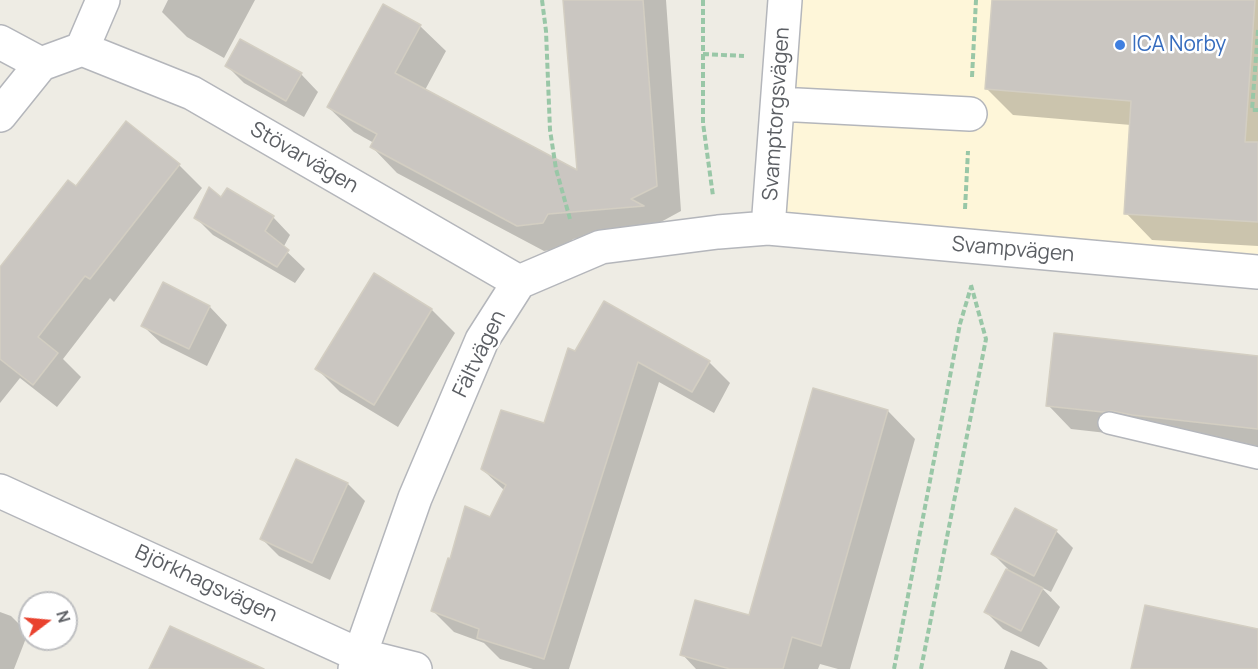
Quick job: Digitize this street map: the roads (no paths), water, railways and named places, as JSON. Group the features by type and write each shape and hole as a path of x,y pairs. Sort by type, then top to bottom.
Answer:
{"street":[{"path":"0,115 41,64 82,50 103,0"},
{"name":"Svamptorgsvägen","path":"768,228 785,0"},
{"path":"0,42 41,64"},
{"name":"Stövarvägen","path":"82,50 192,93 519,282"},
{"path":"778,104 970,114"},
{"path":"519,282 601,247 768,228"},
{"name":"Svampvägen","path":"768,228 1258,272"},
{"name":"Fältvägen","path":"357,662 415,498 482,340 519,282"},
{"name":"Björkhagsvägen","path":"0,491 357,662 415,669"}],"lane":[{"path":"1109,423 1258,458"}],"place":[{"name":"ICA Norby","path":"1120,45"}]}
